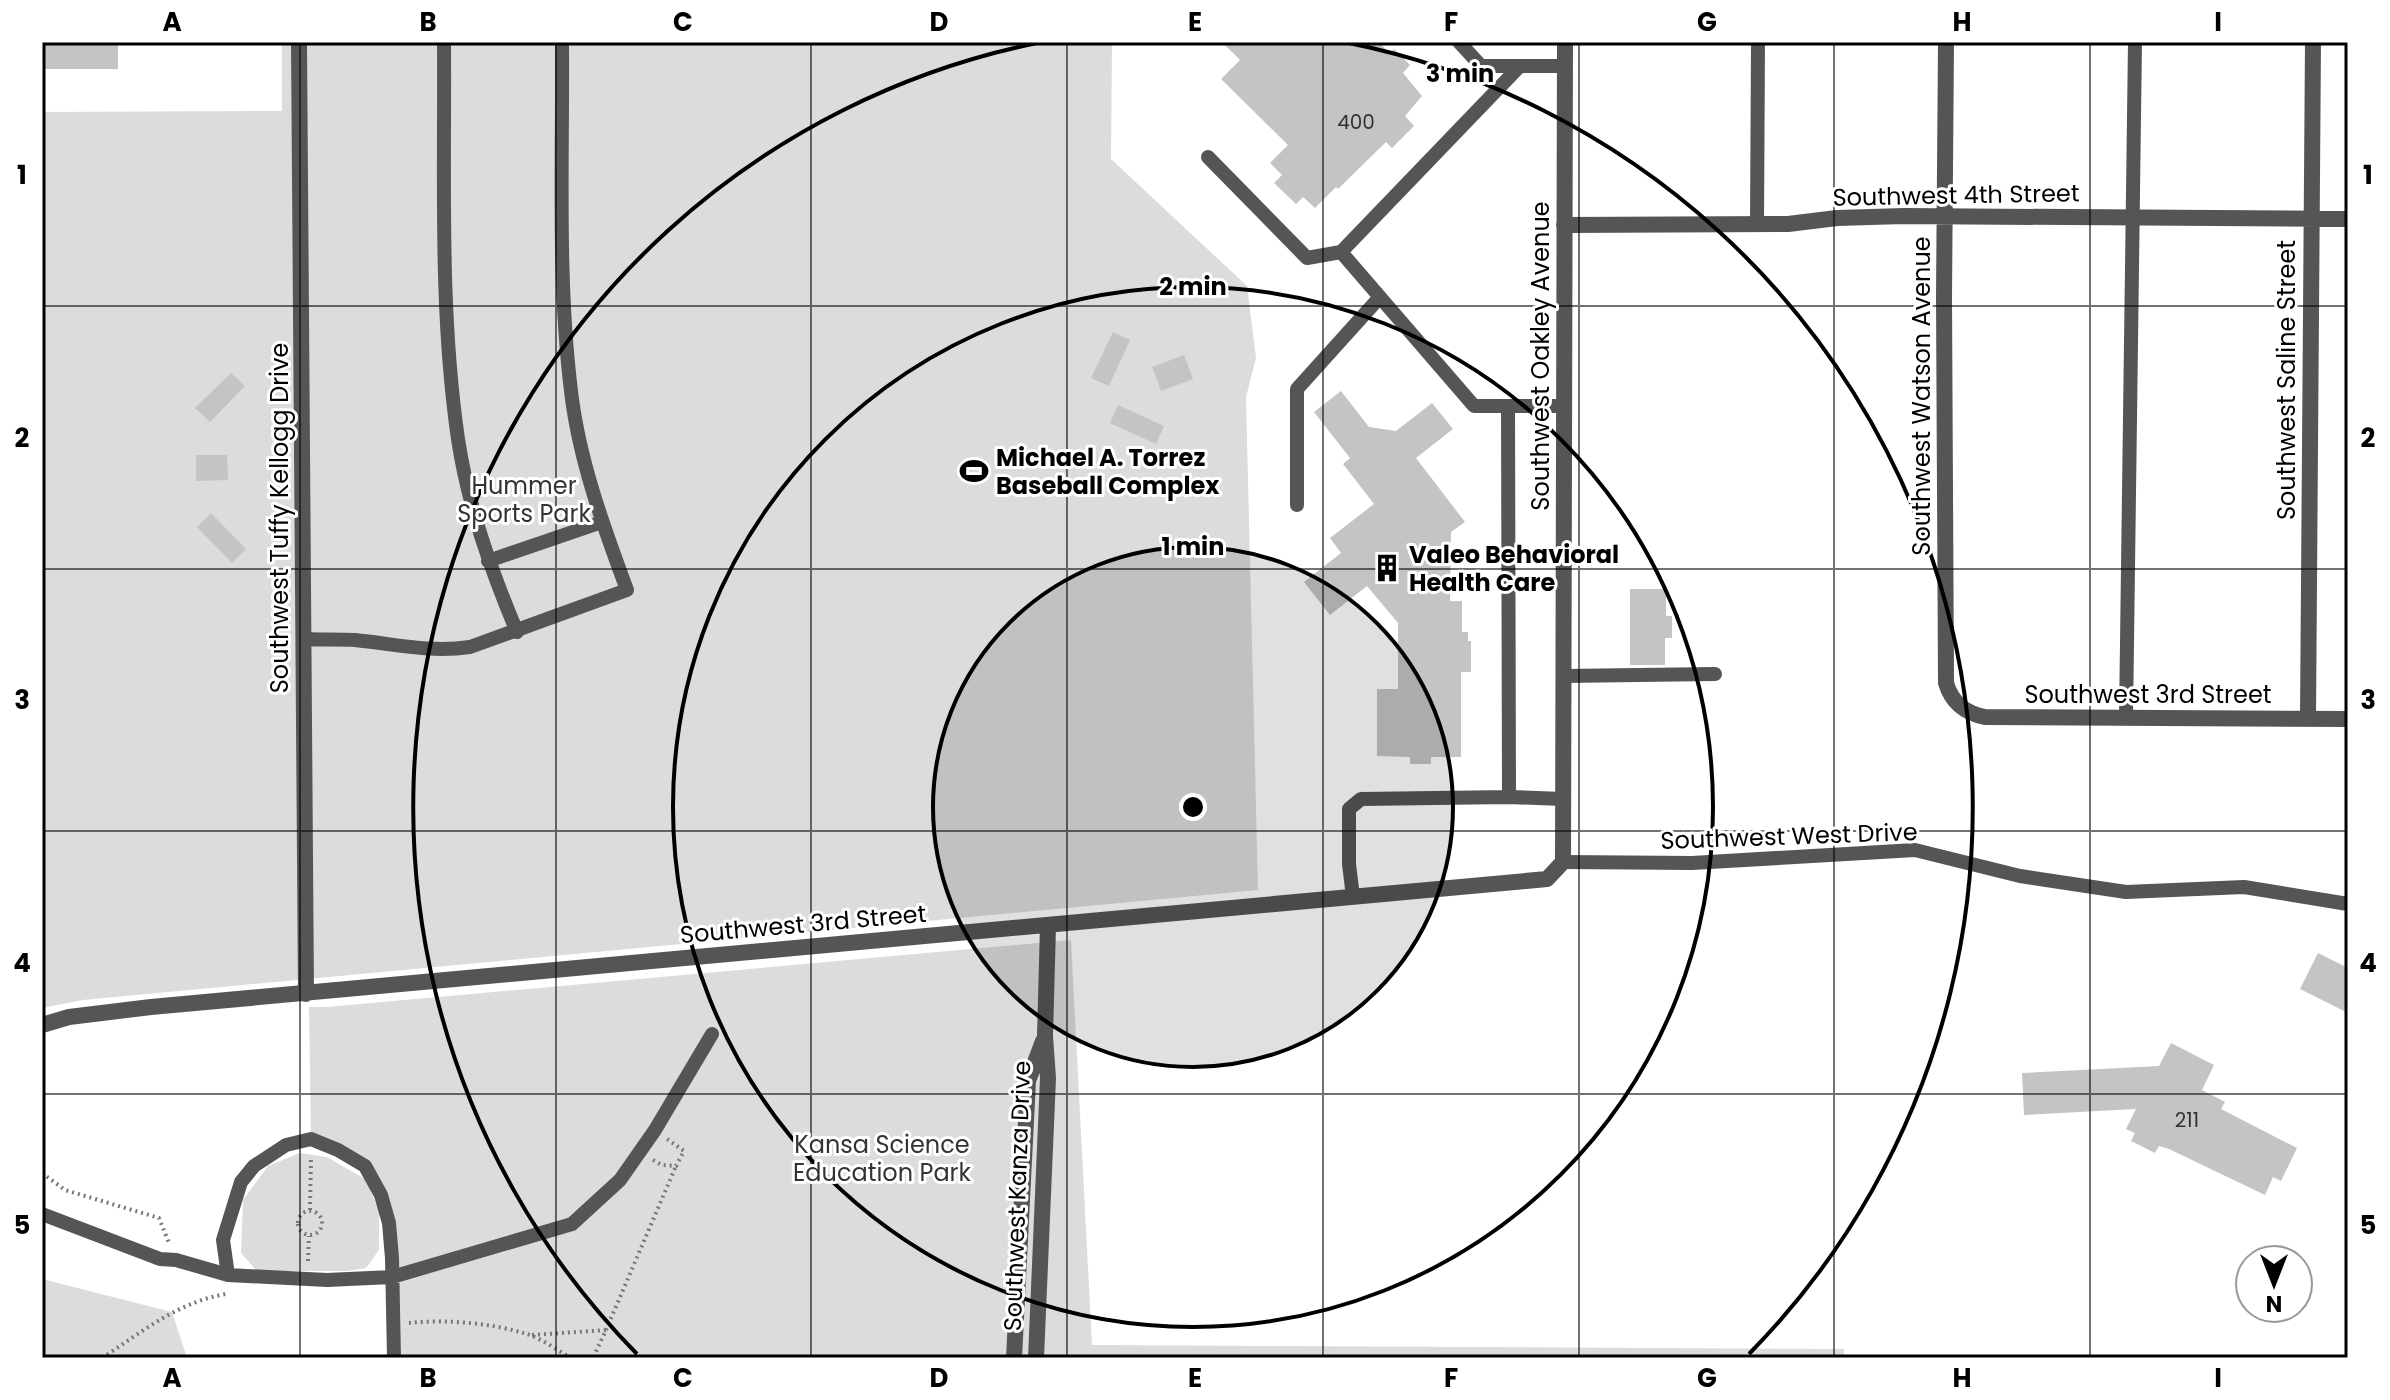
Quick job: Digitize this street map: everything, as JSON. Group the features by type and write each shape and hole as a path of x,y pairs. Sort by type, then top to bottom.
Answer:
{"street":[{"name":"Southwest Tuffy Kellogg Drive","path":"299,42 306,994"},
{"name":"Southwest Oakley Avenue","path":"1563,862 1565,42"},
{"name":"Southwest Watson Avenue","path":"1946,42 1946,683 1954,699"},
{"name":"Southwest Saline Street","path":"2308,718 2313,42"},
{"name":"Southwest 4th Street","path":"1564,225 1757,224 1837,218 1944,216 2348,219"},
{"name":"Southwest 3rd Street","path":"1954,699 1968,712 1985,717 2348,719"},
{"name":"Southwest 3rd Street","path":"42,1025 97,1013 1547,879 1563,862"},
{"name":"Southwest Kanza Drive","path":"1036,1358 1048,1078 1045,1036 1048,926"},
{"name":"Southwest Kanza Drive","path":"1014,1358 1028,1081 1045,1036"}],"lane":[{"path":"444,42 446,317 458,441 488,561 517,632"},
{"path":"304,639 353,640 445,651 470,647 517,632 627,590 602,522 582,453 571,392 563,284 562,42"},
{"path":"1459,42 1481,66 1565,66"},
{"path":"1757,224 1758,42"},
{"path":"2126,718 2135,42"},
{"path":"1208,157 1307,258 1341,252 1520,66"},
{"path":"1341,252 1474,406 1564,406"},
{"path":"1297,505 1297,389 1380,297"},
{"path":"1508,406 1509,797"},
{"path":"488,561 602,522"},
{"path":"1563,676 1715,674"},
{"path":"1353,897 1349,864 1349,809 1361,799 1563,799"},
{"name":"Southwest West Drive","path":"1563,862 1692,863 1915,850 2020,876 2126,892 2244,887 2348,904"},
{"path":"42,1214 160,1259 176,1260 228,1275 327,1280 392,1277 572,1224 620,1180 655,1130 712,1034"},
{"path":"228,1275 223,1240 241,1182 254,1166 286,1145 311,1139 338,1150 365,1166 381,1195 389,1223 394,1358"}],"path":[{"path":"593,1358 684,1151 655,1130"},
{"path":"310,1210 311,1139"},
{"path":"639,1151 662,1165 676,1166"},
{"path":"42,1173 65,1190 159,1218 176,1260"},
{"path":"310,1210 320,1213 323,1223 318,1232 309,1236 301,1232 298,1223 301,1214 310,1210"},
{"path":"308,1266 309,1236"},
{"path":"102,1358 175,1310 206,1298 235,1293"},
{"path":"392,1325 434,1320 530,1335 606,1330"},
{"path":"530,1335 571,1358"}],"green space":[{"name":"Hummer Sports Park","path":"282,42 1112,42 1111,159 1247,286 1256,358 1246,397 1258,890 83,1000 42,1008 42,112 282,111"},
{"name":"Kansa Science Education Park","path":"1071,940 1092,1345 1844,1349 1844,1358 395,1358 389,1223 365,1166 311,1139 309,1007"},
{"path":"300,1153 327,1157 365,1179 379,1210 379,1250 366,1268 348,1271 257,1271 241,1253 243,1200 268,1166"},
{"path":"42,1279 172,1312 187,1358 42,1358"}],"building":[{"path":"42,42 118,42 118,69 42,69"},
{"path":"1222,42 1379,42 1389,53 1394,49 1410,65 1403,73 1422,96 1405,116 1414,126 1392,148 1386,142 1315,208 1303,197 1296,204 1274,183 1282,175 1270,163 1288,145 1221,79 1240,60"},
{"path":"1113,332 1130,340 1109,386 1091,378"},
{"path":"1184,355 1193,379 1161,391 1152,367"},
{"path":"231,373 245,386 210,422 195,408"},
{"name":"Valeo Behavioral Health Care","path":"1341,391 1369,427 1396,431 1432,403 1453,429 1416,458 1465,522 1451,532 1450,601 1462,601 1462,632 1468,632 1468,641 1471,641 1471,672 1461,672 1461,757 1431,757 1431,764 1410,764 1410,757 1377,756 1377,689 1398,689 1398,623 1367,586 1330,615 1304,582 1341,553 1330,538 1374,504 1343,464 1350,458 1314,412"},
{"path":"1118,405 1164,426 1156,444 1110,423"},
{"path":"196,455 227,455 228,480 196,481"},
{"path":"211,513 246,549 232,563 197,527"},
{"path":"1630,589 1666,589 1666,616 1672,616 1672,638 1665,638 1665,665 1630,665"},
{"path":"2318,953 2348,968 2348,1013 2300,989"},
{"path":"2171,1043 2214,1065 2202,1090 2225,1102 2221,1109 2297,1148 2281,1181 2273,1177 2265,1195 2169,1149 2159,1146 2155,1153 2131,1141 2135,1133 2126,1129 2136,1109 2024,1115 2022,1073 2159,1066"}],"place":[{"name":"Michael A. Torrez Baseball Complex","path":"974,471"},
{"name":"Valeo Behavioral Health Care","path":"1387,568"}]}
